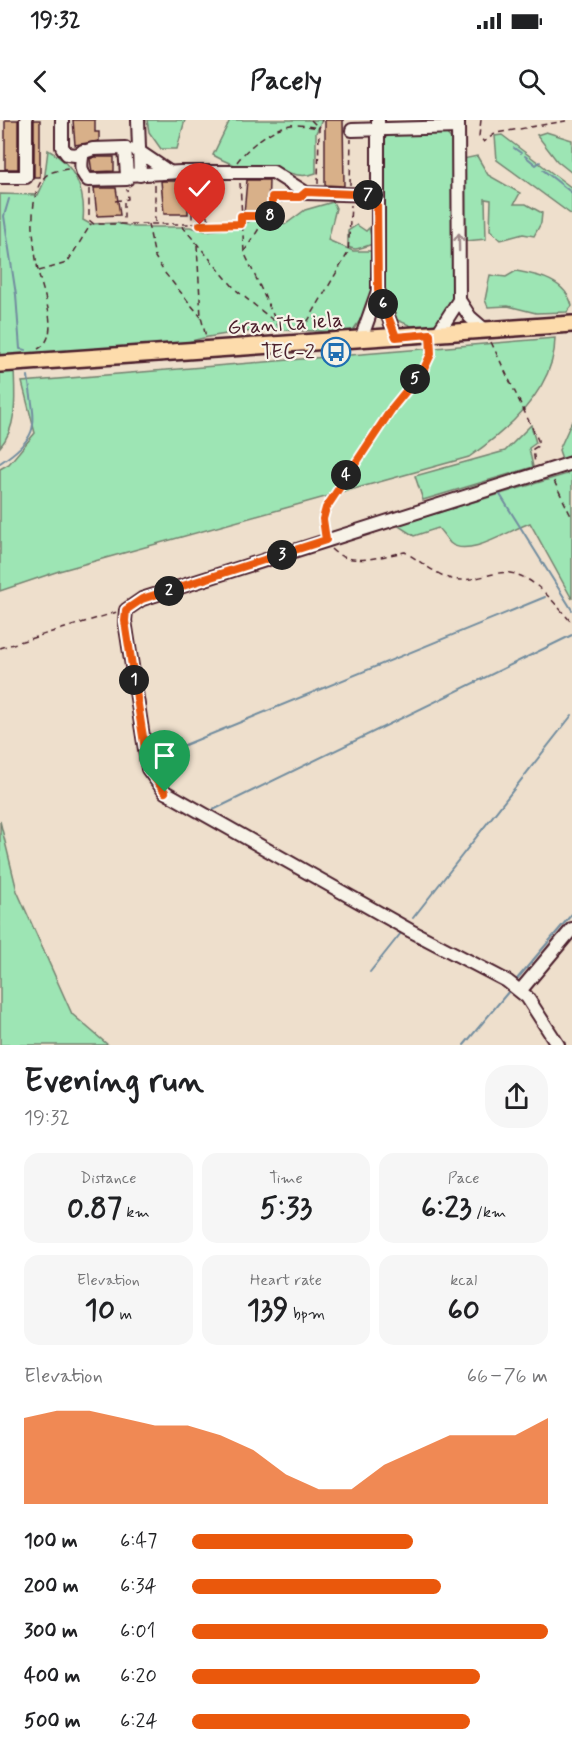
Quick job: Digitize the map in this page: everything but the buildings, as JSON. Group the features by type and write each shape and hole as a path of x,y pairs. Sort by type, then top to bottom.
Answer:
{"main road":[{"name":"Granīta iela","path":"0,364 572,324"}],"street":[{"path":"0,177 26,177 26,120"},
{"path":"62,120 62,147 67,154 75,155 83,151 124,148 138,149 169,172"},
{"path":"138,120 141,175"},
{"path":"361,339 373,312 378,290 378,124"},
{"path":"352,130 378,124 458,124 459,300 470,317 485,330"},
{"path":"124,148 127,177"},
{"path":"83,151 80,165 83,175 88,180 169,172 273,172 312,194 377,195"},
{"path":"378,290 396,337"},
{"path":"434,334 459,300"},
{"path":"558,1045 520,991 165,792 148,769 125,621 126,610 142,599 572,463"},
{"path":"520,991 572,928"}],"path":[{"path":"311,120 319,128"},
{"path":"272,216 271,197 300,197 312,194 319,128 322,120"},
{"path":"481,120 479,136 484,142 496,132 572,120"},
{"path":"275,335 281,333 244,252 240,172 236,164 246,150 278,129 292,125 319,128"},
{"path":"299,333 348,253 352,130"},
{"path":"21,363 32,352 41,348 46,339 50,319 48,300 39,271 33,202 36,188 49,173 80,165"},
{"path":"191,172 192,225"},
{"path":"155,174 155,223"},
{"path":"115,201 128,199 127,177"},
{"path":"88,180 89,220 92,223"},
{"path":"241,216 281,216 282,197"},
{"path":"124,201 124,223"},
{"path":"192,204 201,204 202,213 217,225"},
{"path":"244,252 268,216"},
{"path":"200,225 206,217"},
{"path":"39,271 67,263 92,223"},
{"path":"92,223 241,224"},
{"path":"148,223 160,265 201,317"},
{"path":"182,225 236,291 276,321"},
{"path":"197,245 201,317 207,339"},
{"path":"485,330 538,440 538,446 533,449 543,472 572,518"},
{"path":"434,334 431,354 424,369 393,407 326,508 323,519 326,540 333,551 345,558 364,560 405,552 449,578 467,580 499,572 519,577 541,588 572,623"},
{"path":"0,648 126,610"}],"green space":[{"path":"147,120 185,120 177,149 161,149 149,132"},
{"path":"230,120 322,120 316,133 316,173 295,175 268,166 242,167 213,155"},
{"path":"546,132 572,140 572,173 557,161 537,135"},
{"path":"446,133 453,141 455,298 439,323 432,327 416,328 397,320 391,313 383,289 384,138 390,135"},
{"path":"502,135 572,188 572,215 497,160 495,136"},
{"path":"48,150 65,162 71,170 80,189 83,220 90,224 190,227 206,231 222,229 236,221 248,222 260,217 286,224 305,210 333,202 336,208 328,240 353,251 372,251 373,302 351,333 242,332 199,339 179,345 0,356 0,194 38,195 44,182"},
{"path":"477,156 488,175 520,193 514,204 526,204 542,213 541,223 534,236 523,234 501,240 490,230 491,200 485,199 486,239 466,241 463,159"},
{"path":"357,225 366,231 369,228 373,244 357,249 348,247 348,231"},
{"path":"516,271 550,280 564,290 572,306 567,312 536,313 508,306 488,307 485,300 490,275 506,277"},
{"path":"555,338 553,357 547,374 527,407 499,434 469,457 59,571 0,591 0,469 9,464 35,433 22,382"},
{"path":"14,369 13,420 6,439 0,447 0,370"},
{"path":"572,421 572,599 530,523 490,541 467,547 458,547 450,543 438,528 414,536 397,525 567,474 559,450"},
{"path":"531,425 536,443 529,448 533,467 423,500 415,476 505,451"},
{"path":"0,821 17,891 72,1014 108,1045 0,1045"}],"waterway":[{"path":"514,148 521,153"},
{"path":"525,156 536,165 540,162"},
{"path":"543,170 572,193"},
{"path":"9,199 4,216 16,295 20,349 26,350"},
{"path":"0,463 24,444 33,426 28,376"},
{"path":"499,493 572,610"},
{"path":"158,756 545,597"},
{"path":"211,811 572,635"},
{"path":"413,918 572,715"},
{"path":"517,979 572,914"},
{"path":"370,972 401,933"},
{"path":"464,1045 509,991"}],"place":[{"name":"TEC-2","path":"336,352"}],"route":[{"path":"165,792 148,769 125,621 126,610 142,599 326,540 323,530 326,508 393,407 424,369 431,354 430,334 396,337 378,290 377,195 318,195 306,192 300,197 272,197 272,216 241,216 241,224 200,225"}]}
